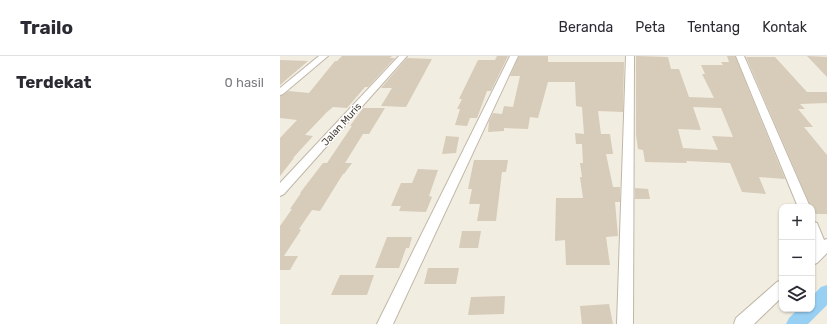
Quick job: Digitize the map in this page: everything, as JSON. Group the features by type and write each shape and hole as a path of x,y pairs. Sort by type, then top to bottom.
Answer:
{"street":[{"path":"280,92 324,56"},
{"name":"Jalan Muris","path":"280,191 403,56"},
{"path":"385,324 514,56"},
{"path":"625,324 630,56"},
{"path":"740,56 803,204"},
{"path":"815,236 820,250"},
{"path":"742,324 779,290"}],"building":[{"path":"342,56 392,56 390,58 395,58 368,87 365,87 347,108 333,107 327,112 305,135 313,136 293,158 280,176 280,138 297,120 280,118 280,96 289,91 309,93 335,61"},
{"path":"497,56 508,56 491,91 487,91 477,118 470,118 467,126 455,125 460,109 457,109 462,99 459,99 478,60 495,60"},
{"path":"519,56 548,56 548,62 624,62 623,112 598,111 601,134 610,134 613,154 606,154 613,187 620,187 620,202 615,202 618,236 606,237 610,265 566,265 565,240 555,241 556,198 583,198 580,177 582,177 580,163 583,163 582,144 576,144 575,133 584,134 582,107 576,106 575,82 548,82 538,118 530,117 528,129 504,128 504,131 488,132 489,121 493,113 502,114 504,106 513,107 520,76 510,76"},
{"path":"636,56 668,57 671,69 679,69 689,97 714,98 702,74 705,74 701,65 723,65 721,62 729,62 727,56 735,56 785,179 759,177 766,194 742,192 730,163 686,161 687,163 645,162 643,150 638,149 636,135","holes":["693,107 721,108 733,137 712,136 718,150 683,148 678,129 701,130"]},
{"path":"807,56 827,57 827,77"},
{"path":"746,57 775,57 807,92 827,92 827,103 800,104 805,109 798,109 813,127 804,127 827,155 827,214 816,214 815,204 810,204"},
{"path":"407,58 432,59 406,107 381,106 392,88 381,88"},
{"path":"280,60 308,61 280,85"},
{"path":"363,108 385,108 369,134 363,134 345,163 352,163 343,174 320,211 312,210 299,229 301,230 284,256 298,256 290,270 280,270 280,226 292,209 290,209 300,193 323,163 327,163"},
{"path":"446,136 459,137 456,153 442,154"},
{"path":"474,160 508,160 506,172 502,172 496,221 477,221 480,204 469,204 472,189 468,189"},
{"path":"418,169 438,170 429,196 432,197 426,212 399,211 401,206 391,206 401,183 412,183"},
{"path":"635,188 648,189 650,199 635,199"},
{"path":"462,231 481,231 478,248 459,248"},
{"path":"387,237 412,237 409,248 406,248 399,268 375,268"},
{"path":"428,268 459,268 456,284 424,284"},
{"path":"340,275 374,275 367,295 331,295"},
{"path":"505,296 504,314 468,315 471,297"},
{"path":"609,304 613,324 582,324 580,306"}],"waterway":[{"path":"815,305 827,293"},
{"path":"795,324 808,312"}]}
